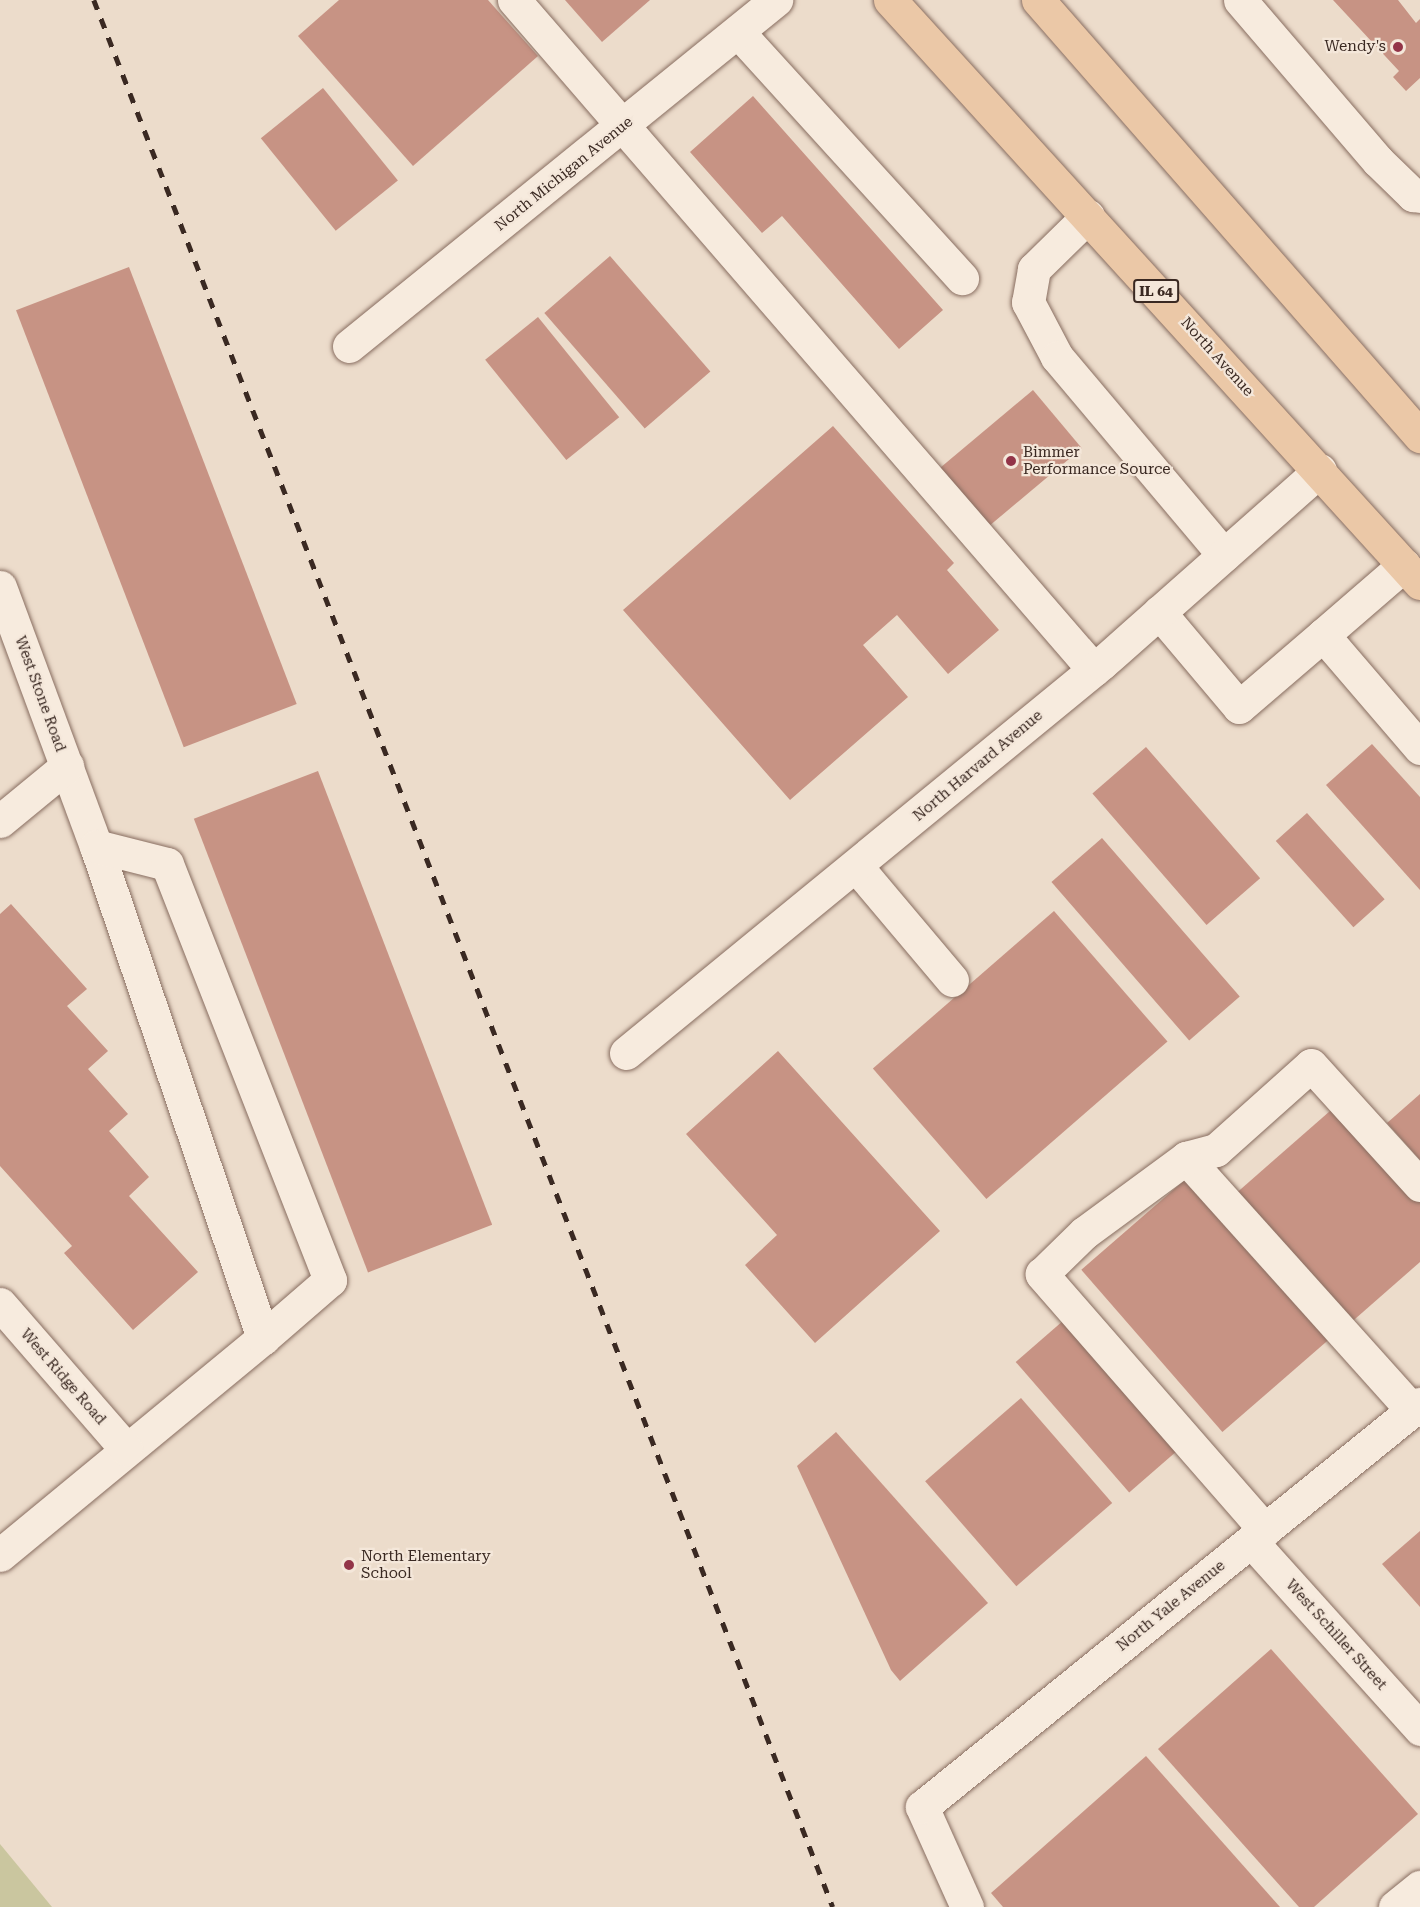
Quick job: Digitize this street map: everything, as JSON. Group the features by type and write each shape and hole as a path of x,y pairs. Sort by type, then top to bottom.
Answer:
{"main road":[{"name":"North Avenue","path":"890,0 1320,470 1412,574"},
{"path":"1038,0 1420,436"}],"street":[{"path":"514,0 1094,670"},
{"name":"North Michigan Avenue","path":"350,346 776,0"},
{"path":"1240,0 1378,161 1413,195 1420,196"},
{"path":"738,32 962,278"},
{"path":"1088,216 1034,269 1028,302 1057,357 1224,555"},
{"name":"North Harvard Avenue","path":"627,1053 1094,670 1320,470"},
{"path":"1159,612 1239,707 1323,635 1412,574"},
{"name":"West Stone Road","path":"0,587 96,846 262,1338"},
{"path":"1323,635 1420,748"},
{"path":"0,821 67,766"},
{"path":"0,1555 330,1280 167,864 96,846"},
{"path":"856,866 952,980"},
{"path":"1416,1407 1186,1158 1216,1150 1311,1065 1420,1185"},
{"name":"West Schiller Street","path":"1186,1158 1084,1233 1042,1274 1420,1729"},
{"name":"West Ridge Road","path":"0,1304 126,1449"},
{"name":"North Yale Avenue","path":"967,1907 922,1807 1416,1407"},
{"path":"1395,1907 1420,1887"}],"shaded area":[{"path":"0,1844 52,1907 0,1907"}],"building":[{"path":"339,0 488,0 538,56 413,166 298,36"},
{"path":"565,0 650,0 602,42"},
{"name":"Wendy's","path":"1333,0 1398,0 1416,23 1420,19 1420,78 1406,91 1393,77 1399,71"},
{"path":"323,88 398,180 336,231 261,138"},
{"path":"753,96 943,310 899,349 782,216 762,233 690,152"},
{"path":"610,256 710,371 645,429 544,313"},
{"path":"129,267 297,704 184,747 16,310"},
{"path":"538,317 619,417 566,460 485,360"},
{"name":"Bimmer Performance Source","path":"1033,390 1082,448 986,529 937,470"},
{"path":"833,426 954,563 947,570 999,630 948,674 897,615 863,645 908,697 790,800 623,610"},
{"path":"1372,744 1420,797 1420,890 1326,785"},
{"path":"1146,747 1260,878 1207,925 1092,794"},
{"path":"318,771 492,1225 368,1272 194,819"},
{"path":"1307,813 1385,899 1353,927 1276,841"},
{"path":"1102,838 1240,996 1189,1040 1051,882"},
{"path":"11,904 87,989 67,1006 108,1051 88,1069 128,1114 109,1131 149,1177 129,1196 198,1272 133,1330 64,1253 72,1246 0,1166 0,914"},
{"path":"1054,911 1167,1042 986,1199 873,1068"},
{"path":"778,1051 940,1231 815,1343 745,1265 777,1235 686,1134"},
{"path":"1420,1094 1420,1160 1387,1123"},
{"path":"1338,1104 1420,1198 1420,1262 1347,1326 1233,1196"},
{"path":"1187,1178 1328,1340 1222,1432 1081,1270"},
{"path":"1064,1320 1177,1451 1129,1493 1016,1362"},
{"path":"1021,1398 1112,1503 1016,1586 925,1481"},
{"path":"836,1432 988,1603 900,1681 891,1670 797,1466"},
{"path":"1420,1531 1420,1607 1382,1564"},
{"path":"1271,1649 1418,1814 1314,1907 1299,1907 1158,1749"},
{"path":"1146,1756 1280,1907 1003,1907 991,1893"}],"railway":[{"path":"94,0 833,1907"}],"place":[{"name":"Wendy's","path":"1398,47"},
{"name":"Bimmer Performance Source","path":"1011,461"},
{"name":"North Elementary School","path":"349,1565"}]}
